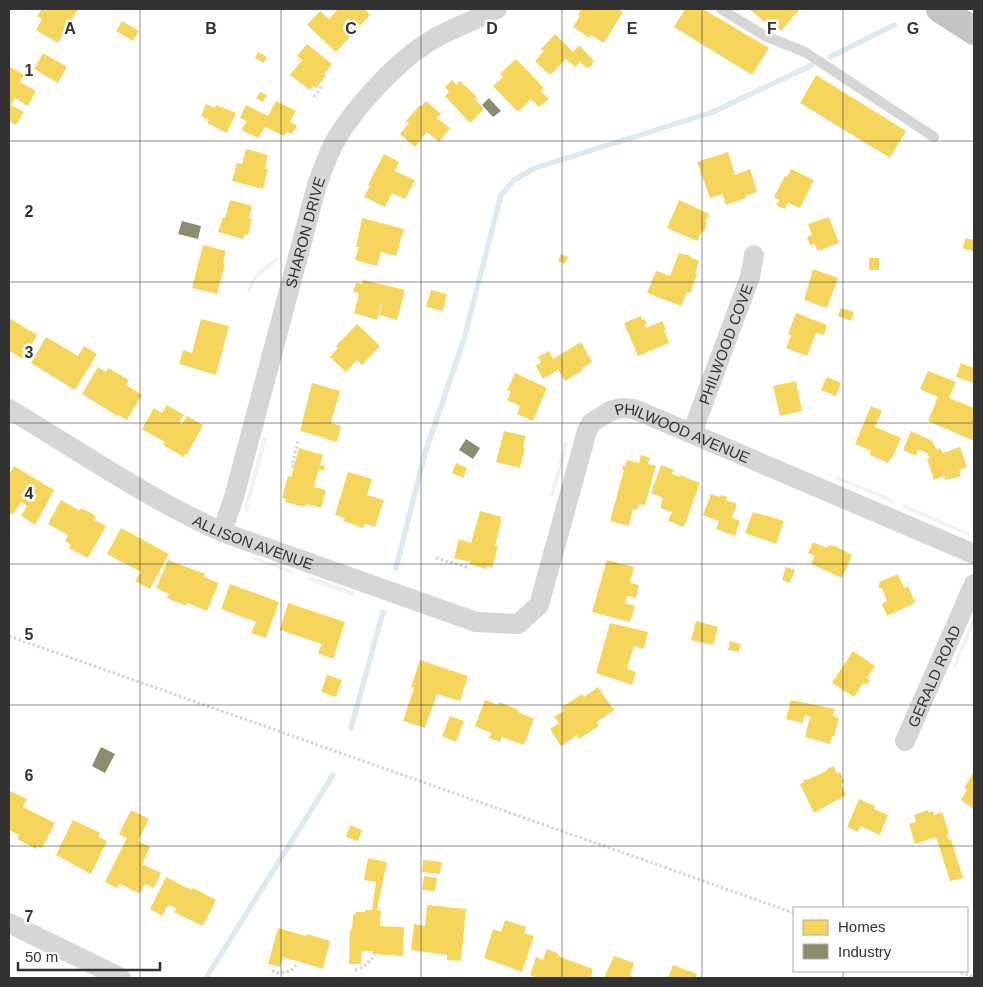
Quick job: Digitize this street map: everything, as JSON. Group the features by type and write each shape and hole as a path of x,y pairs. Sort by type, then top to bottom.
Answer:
{"highway":[{"path":"940,9 974,31"},
{"path":"958,9 974,20"}],"street":[{"name":"SHARON DRIVE","path":"222,532 234,497 317,185 338,136 387,76 409,56 431,41 497,9"},
{"name":"PHILWOOD COVE","path":"692,433 750,277 754,255"},
{"name":"ALLISON AVENUE","path":"9,408 169,507 222,532 476,622 518,624"},
{"name":"PHILWOOD AVENUE","path":"518,624 539,605 582,442 591,422 610,411 621,408 634,409 974,554"},
{"name":"GERALD ROAD","path":"905,741 974,584"},
{"path":"9,923 121,978"}],"lane":[{"path":"721,9 765,36 805,52 934,137"}],"path":[{"path":"314,97 322,87 319,85"},
{"path":"294,466 292,466 298,441"},
{"path":"436,558 470,568"},
{"path":"9,636 793,913"},
{"path":"355,970 364,967 376,955"},
{"path":"272,971 278,973 290,972 298,963"},
{"path":"959,972 974,977"}],"shaded area":[{"path":"276,257 279,258 276,263 256,280 251,291 247,292 258,272"},
{"path":"263,437 267,438 247,512 245,512 245,505"},
{"path":"565,441 568,443 554,496 550,496"},
{"path":"837,476 895,500 892,503 836,479"},
{"path":"903,504 970,533 969,536 903,508"},
{"path":"252,556 294,571 293,574 251,559"},
{"path":"309,576 355,592 353,596 308,580"},
{"path":"974,615 974,625 955,669 952,667"}],"building: Homes":[{"path":"42,9 46,11 48,9 78,9 58,43 36,30 42,19 37,16"},
{"path":"338,9 364,9 370,15 336,52 307,25 320,11 329,19"},
{"path":"581,9 618,9 623,12 604,43 591,35 590,38 573,27 580,16 578,15"},
{"path":"685,9 703,9 769,48 752,75 674,27"},
{"path":"749,9 799,10 781,31 773,24 771,27"},
{"path":"122,21 139,31 133,41 116,31"},
{"path":"555,34 573,52 579,45 594,61 593,65 587,68 580,62 575,67 566,59 550,75 535,61 544,51 541,49"},
{"path":"307,44 332,64 324,74 326,76 316,88 313,86 310,90 290,75 302,60 297,56"},
{"path":"258,52 267,57 264,63 255,58"},
{"path":"43,53 67,67 58,83 34,69"},
{"path":"516,59 544,88 541,91 549,99 539,107 531,99 518,112 493,86 503,77 500,74"},
{"path":"9,66 24,75 20,82 36,91 28,106 15,98 11,105 24,112 16,125 9,121"},
{"path":"816,75 906,131 890,158 800,103"},
{"path":"452,80 456,85 460,81 477,97 475,99 484,109 470,123 445,96 449,92 445,87"},
{"path":"260,92 267,95 263,102 256,98"},
{"path":"276,101 296,111 290,122 297,126 292,134 287,132 284,136 265,127 258,138 241,130 247,121 240,118 246,105 268,116"},
{"path":"426,101 441,114 437,118 450,128 439,142 427,132 415,147 400,134 409,123 406,121"},
{"path":"206,104 215,108 216,105 236,113 227,133 207,123 209,120 201,116"},
{"path":"246,149 268,155 265,168 268,169 263,189 232,181 237,163 242,164"},
{"path":"728,152 735,175 750,169 757,192 726,205 722,194 710,198 697,162"},
{"path":"384,154 399,162 395,171 415,180 405,199 392,193 385,207 364,197"},
{"path":"791,169 814,180 800,208 788,203 785,209 776,205 779,200 774,197"},
{"path":"230,200 252,206 249,218 252,219 248,235 245,234 243,239 218,232 223,217 225,218"},
{"path":"679,200 709,214 705,222 707,223 704,232 702,231 697,241 667,228"},
{"path":"829,217 839,243 818,251 815,244 810,245 807,237 812,235 808,224"},
{"path":"362,218 404,229 396,256 381,252 377,266 355,260 359,247 356,247"},
{"path":"965,238 974,240 974,251 963,249"},
{"path":"203,245 226,251 223,264 225,264 217,294 192,288"},
{"path":"679,253 691,256 699,261 695,273 697,274 690,293 687,292 681,306 647,293 656,271 670,276"},
{"path":"561,254 568,257 565,264 558,261"},
{"path":"869,258 879,258 879,270 869,270"},
{"path":"813,269 838,278 827,308 804,300"},
{"path":"363,280 405,290 397,320 379,315 381,304 377,320 354,313 359,293 353,292 356,283 362,284"},
{"path":"431,290 447,294 443,311 426,307"},
{"path":"841,308 854,312 851,321 838,316"},
{"path":"796,313 827,325 824,335 816,333 807,356 786,348 791,335 788,334"},
{"path":"641,316 642,320 645,319 647,324 644,325 646,328 662,321 669,343 638,356 624,323"},
{"path":"9,318 37,335 23,359 9,351"},
{"path":"201,319 229,326 216,375 179,364 183,350 192,353"},
{"path":"357,324 380,346 362,365 357,360 346,372 330,357 338,348 336,346"},
{"path":"46,337 78,356 84,346 97,354 75,390 31,363"},
{"path":"581,342 592,362 565,381 558,370 543,379 536,366 541,362 538,357 549,351 553,359"},
{"path":"961,363 974,368 974,383 956,377"},
{"path":"98,367 106,372 108,368 129,380 126,385 142,395 127,420 117,416 82,394"},
{"path":"928,371 956,382 949,398 974,408 974,441 928,421 938,397 920,389"},
{"path":"515,373 547,388 533,421 517,414 520,406 507,400 511,392 507,390"},
{"path":"827,377 841,383 836,396 821,390"},
{"path":"796,381 802,411 780,416 773,386"},
{"path":"312,383 340,391 331,423 341,426 337,442 300,431"},
{"path":"167,405 184,415 180,422 181,425 187,416 203,425 187,455 185,454 183,457 163,445 165,442 142,429 154,408 162,413"},
{"path":"871,406 882,411 875,427 901,438 888,463 870,455 871,451 855,444"},
{"path":"504,431 526,436 520,468 496,462"},
{"path":"911,431 932,441 937,450 940,448 943,453 960,447 967,467 959,470 961,476 946,480 944,476 934,480 927,459 930,458 927,453 918,450 916,456 903,450"},
{"path":"299,448 323,455 320,465 325,466 324,471 319,469 314,487 326,490 321,508 306,504 305,507 285,502 286,499 282,498 288,476 291,477"},
{"path":"641,455 650,458 648,464 656,466 645,505 639,504 637,510 633,509 629,526 610,521 624,470 622,469 623,466 625,467 627,460 639,463"},
{"path":"456,463 467,468 463,478 452,473"},
{"path":"661,465 674,470 672,474 700,483 684,527 668,521 672,512 660,508 663,498 651,493"},
{"path":"14,466 54,490 35,525 21,516 27,506 21,502 13,515 9,512 9,475"},
{"path":"348,472 372,479 367,495 384,500 375,527 365,524 363,528 343,521 345,518 335,515"},
{"path":"711,494 727,497 726,500 737,504 732,518 740,521 735,536 716,529 719,521 703,515"},
{"path":"61,500 80,511 81,508 91,513 96,517 94,520 106,526 88,558 69,548 71,545 65,541 68,535 48,524"},
{"path":"480,511 502,517 495,546 498,546 492,568 487,566 486,569 454,558 459,539 471,543"},
{"path":"753,512 784,521 776,544 745,533"},
{"path":"121,528 169,554 150,589 135,581 141,572 107,554"},
{"path":"813,542 827,548 829,545 833,545 852,555 842,578 811,564 815,556 808,553"},
{"path":"168,560 205,574 204,577 219,583 207,611 187,603 186,606 167,598 169,594 156,588"},
{"path":"607,560 634,567 630,583 639,585 636,598 627,596 625,603 635,606 630,622 592,612"},
{"path":"786,567 795,570 790,583 782,580"},
{"path":"898,574 904,588 908,586 915,603 887,616 882,604 887,601 882,588 880,589 878,585 880,584 879,582"},
{"path":"230,584 279,602 266,638 251,633 256,622 221,609"},
{"path":"288,603 345,622 333,659 318,653 322,644 280,630"},
{"path":"696,621 718,627 713,645 691,640"},
{"path":"610,623 648,632 644,649 634,646 627,669 636,672 632,685 596,673"},
{"path":"730,641 741,644 739,652 728,650"},
{"path":"853,651 875,666 867,678 870,680 867,685 863,683 854,697 832,683"},
{"path":"420,660 468,676 460,701 437,694 425,728 403,721 414,688 411,687"},
{"path":"327,675 342,680 336,697 321,692"},
{"path":"598,687 614,710 597,722 599,726 579,739 577,735 561,746 550,729 559,723 554,717 564,711 562,707 582,694 584,697"},
{"path":"485,700 498,705 499,702 519,710 518,712 534,719 524,745 502,737 500,742 489,738 491,733 475,726"},
{"path":"791,700 835,709 833,716 839,718 830,744 805,737 810,717 805,715 803,723 786,719"},
{"path":"450,716 464,721 456,742 442,736"},
{"path":"833,766 837,774 840,772 844,782 841,784 846,795 814,813 800,784 804,782 803,780 807,780"},
{"path":"973,773 974,809 961,800 967,790 964,788"},
{"path":"10,791 27,799 23,807 55,823 42,848 38,846 36,849 17,839 19,835 9,830"},
{"path":"859,799 875,806 874,809 888,815 880,835 860,826 858,832 847,827"},
{"path":"131,810 149,819 138,841 150,847 142,864 161,873 154,888 145,884 140,894 120,884 117,888 105,882 127,838 119,834"},
{"path":"928,810 928,812 933,811 934,815 942,812 949,833 947,834 949,840 951,839 963,878 950,881 936,837 915,844 909,824 916,822 914,815"},
{"path":"73,820 100,833 98,837 107,841 91,874 56,855"},
{"path":"350,825 362,830 358,841 346,837"},
{"path":"368,858 387,862 377,910 381,911 380,926 404,927 403,956 372,954 373,951 361,951 361,964 349,964 350,930 352,931 353,914 372,910 376,882 364,880"},
{"path":"423,860 442,862 440,874 422,872"},
{"path":"424,876 437,878 435,891 422,890"},
{"path":"166,877 216,900 203,926 174,912 176,908 168,905 162,916 150,909"},
{"path":"427,905 466,909 461,961 447,960 447,955 411,950 414,924 425,926"},
{"path":"505,920 526,927 524,933 534,936 522,972 484,958 493,929 501,932"},
{"path":"278,928 330,941 323,969 283,957 280,967 268,964"},
{"path":"547,949 559,954 558,956 593,969 590,978 536,978 530,975 536,957 543,960"},
{"path":"614,956 634,963 630,976 636,978 604,978"},
{"path":"673,965 697,974 696,978 668,978"}],"building: Industry":[{"path":"489,98 501,111 493,117 482,105"},
{"path":"182,221 201,226 198,239 178,234"},
{"path":"466,439 480,448 473,459 459,450"},
{"path":"101,747 115,754 105,773 92,766"}],"waterway":[{"path":"830,57 894,25"},
{"path":"396,568 425,453 464,339 501,195 514,180 535,168 713,112 812,65"},
{"path":"351,728 383,612"},
{"path":"206,978 333,775"}]}
